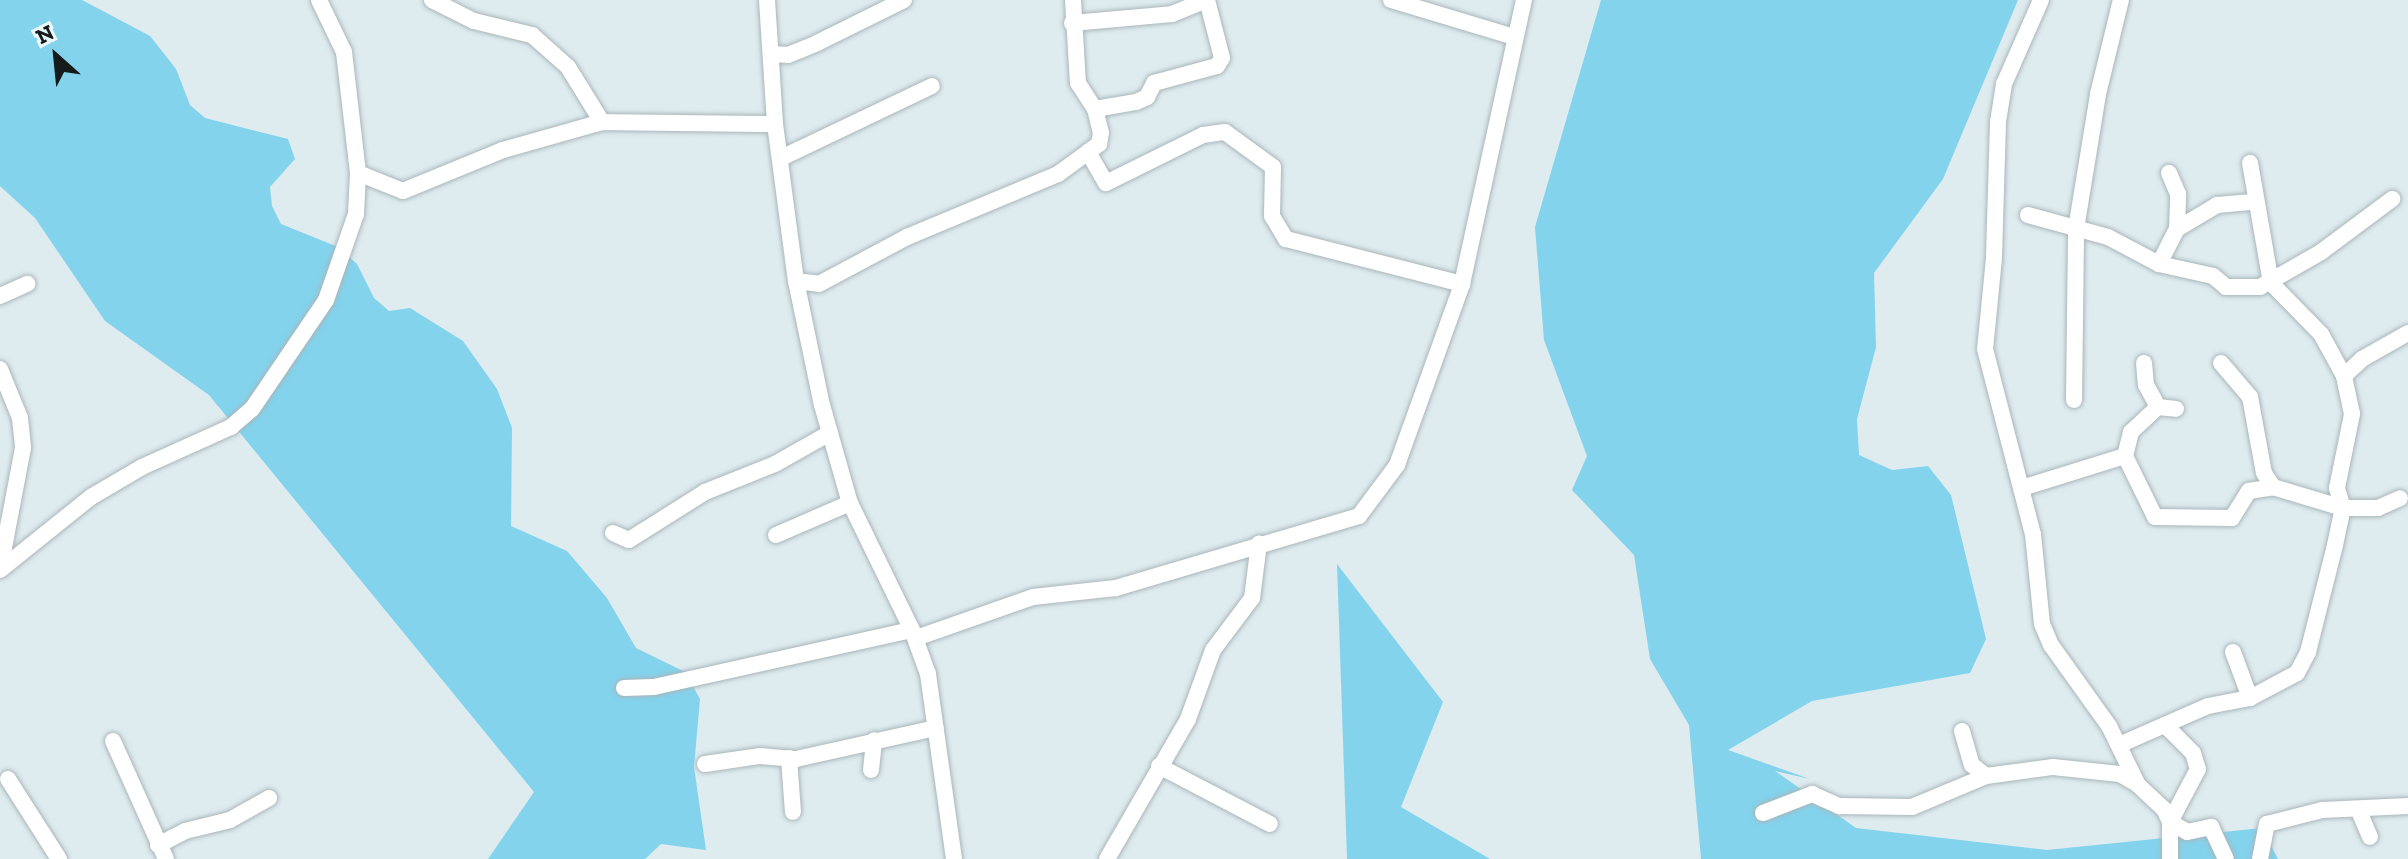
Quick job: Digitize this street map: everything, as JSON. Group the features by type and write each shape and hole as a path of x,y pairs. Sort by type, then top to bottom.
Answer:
{"street":[{"path":"0,569 91,497 142,467 231,427 252,409 326,300 356,214 358,173 344,52 319,0"},
{"path":"432,0 474,21 532,35 568,67 602,122"},
{"path":"767,0 773,54 775,124 796,281 830,433 850,503 914,634 928,674 954,859"},
{"path":"773,54 788,55 904,0"},
{"path":"796,281 819,284 907,237 1058,174 1099,144 1101,133 1095,109 1078,83 1073,0"},
{"path":"1072,23 1172,14 1207,0 1222,58 1217,66 1154,83 1147,97 1136,102 1095,109"},
{"path":"1391,0 1514,37"},
{"path":"624,688 654,687 914,634 1033,597 1086,595 1316,524 1348,521 1371,503 1397,465 1462,284 1524,0"},
{"path":"2041,0 2004,84 1998,122 1994,258 1985,349 2033,534 2042,624 2051,645 2119,745 2138,785 2170,822 2187,832 2211,827 2226,859"},
{"path":"2074,400 2076,229 2098,94 2121,0"},
{"path":"781,158 932,86"},
{"path":"358,173 403,191 503,150 602,122 775,124"},
{"path":"1088,152 1106,183 1203,135 1225,132 1273,167 1272,216 1286,239 1462,284"},
{"path":"2119,745 2208,706 2250,698 2297,673 2308,652 2343,508 2337,488 2352,414 2344,376 2321,334 2271,283 2253,202 2250,163"},
{"path":"2159,264 2177,229 2178,194 2169,173"},
{"path":"2028,215 2108,237 2159,264 2213,276 2226,287 2271,283 2392,199"},
{"path":"2177,229 2217,205 2253,202"},
{"path":"0,296 27,284"},
{"path":"2344,376 2362,359 2408,333"},
{"path":"2144,363 2146,385 2158,407"},
{"path":"2221,363 2250,397 2264,473 2273,487"},
{"path":"0,369 20,418 23,448 4,505 0,569"},
{"path":"2176,409 2158,407 2131,432 2125,456 2155,517 2232,518 2249,491 2273,487 2343,508 2378,508 2400,498"},
{"path":"613,533 629,540 705,492 775,464 830,433"},
{"path":"2022,488 2125,456"},
{"path":"776,535 850,503"},
{"path":"1107,859 1188,719 1213,650 1252,598 1259,543"},
{"path":"2233,652 2250,698"},
{"path":"2165,725 2193,753 2198,769 2170,822 2170,859"},
{"path":"705,764 828,754 874,740 936,728"},
{"path":"1962,731 1972,765 1986,776"},
{"path":"871,770 874,740"},
{"path":"113,741 162,852 185,831 230,820 269,798"},
{"path":"789,758 793,812"},
{"path":"1159,766 1270,824"},
{"path":"1763,813 1812,794 1839,806 1912,807 1943,798 1986,776 2053,767 2120,774 2138,785"},
{"path":"8,779 59,859"},
{"path":"2260,859 2267,824 2322,810 2359,811 2408,806"},
{"path":"2359,811 2370,837"}],"shaded area":[{"path":"0,0 82,0 150,36 176,69 190,105 205,118 288,139 295,159 270,187 272,206 281,224 338,247 357,264 374,298 389,311 410,308 463,341 497,389 512,428 511,526 567,551 607,598 636,648 685,672 700,699 694,767 706,850 661,844 645,859 488,859 534,792 209,395 105,321 35,218 0,186"},
{"path":"1601,0 2018,0 1943,179 1874,273 1876,347 1857,419 1859,455 1892,470 1928,466 1951,495 1986,639 1970,673 1812,701 1728,750 1810,779 1775,771 1856,828 2047,850 2262,828 2278,859 1701,859 1689,725 1650,659 1634,555 1572,490 1587,456 1544,340 1535,227"},
{"path":"1337,564 1443,702 1401,807 1490,859 1347,859"}]}
